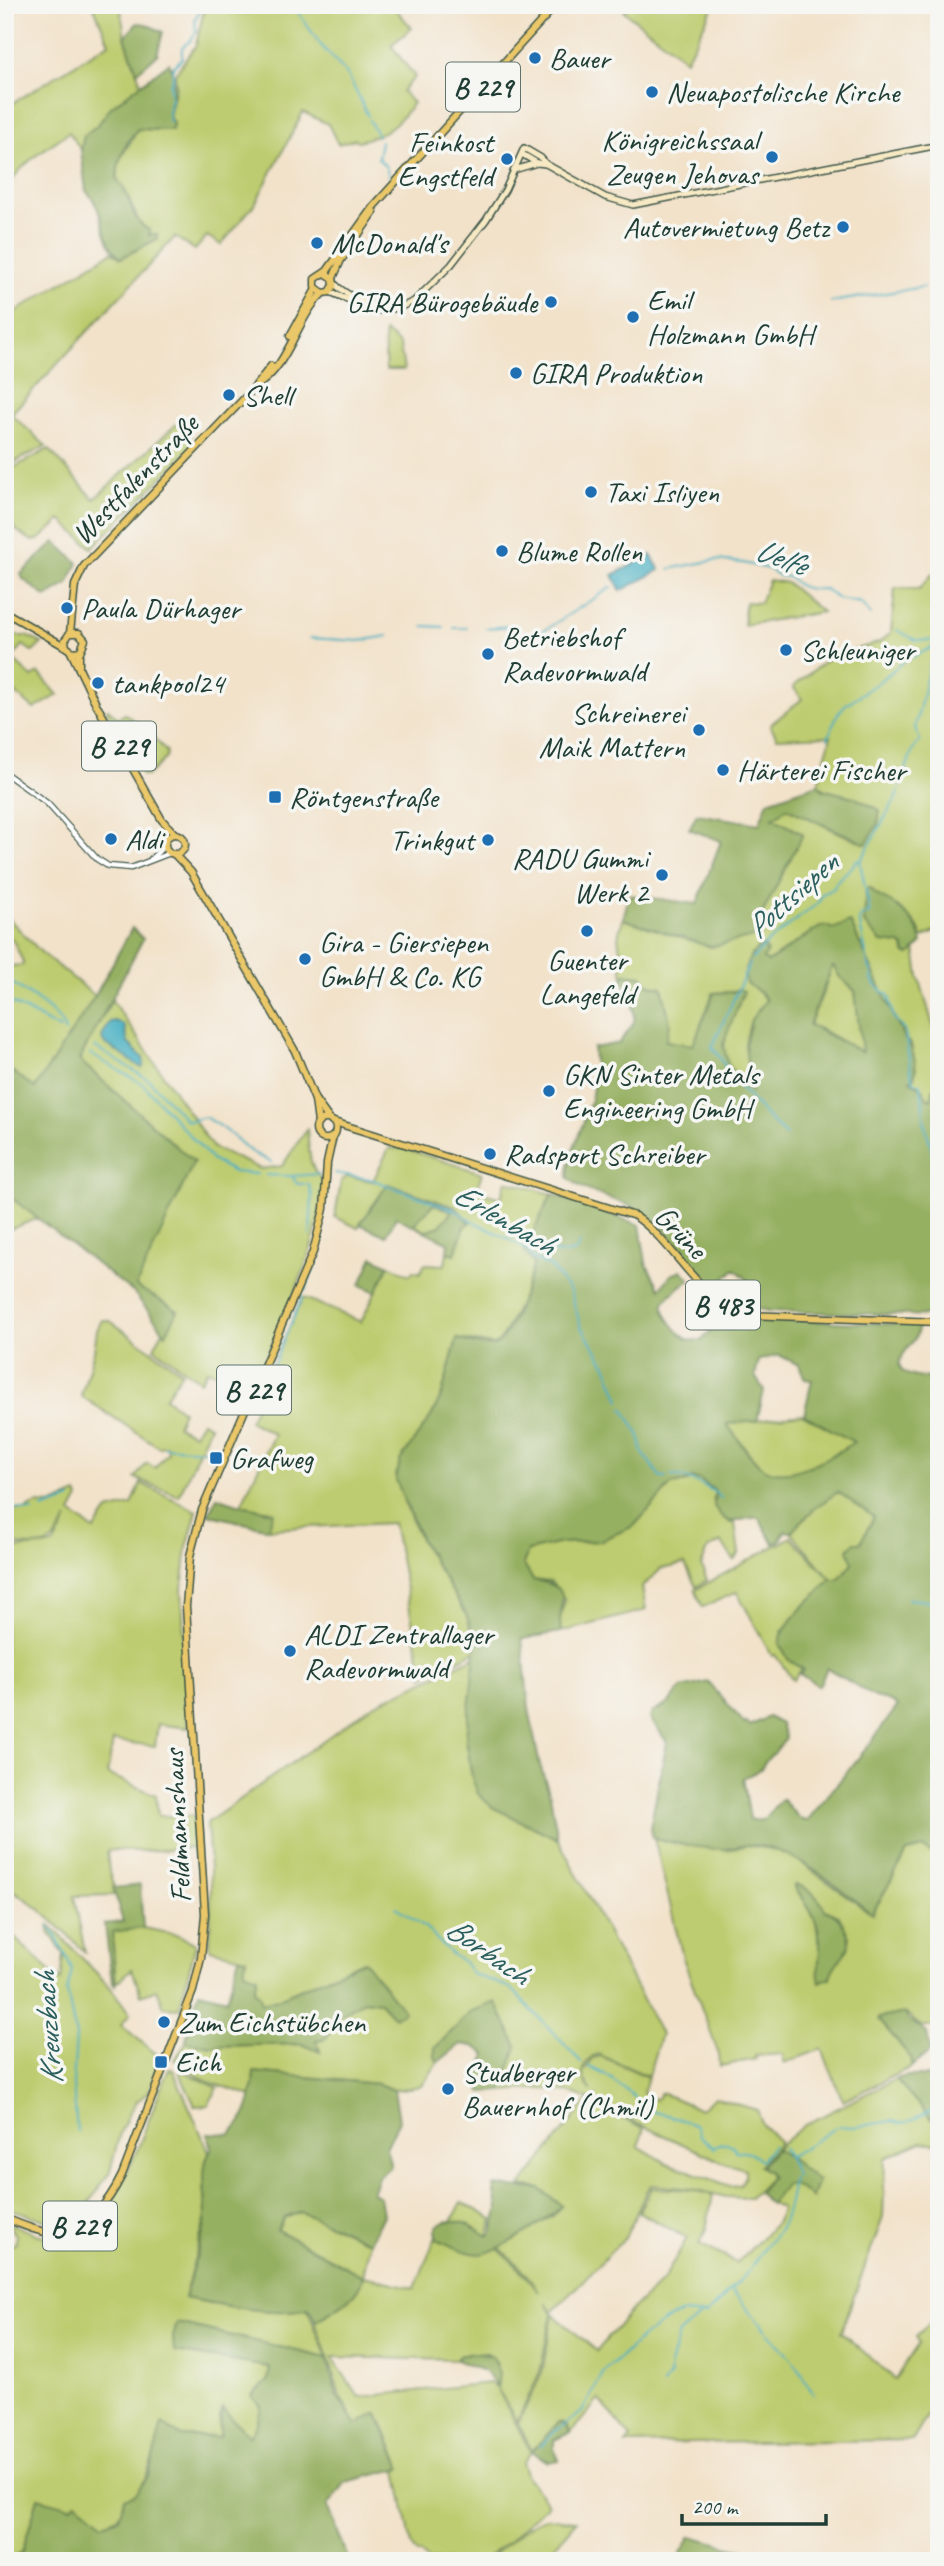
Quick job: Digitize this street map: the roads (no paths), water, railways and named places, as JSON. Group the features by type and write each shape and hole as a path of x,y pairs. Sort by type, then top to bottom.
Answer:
{"main road":[{"name":"B 229","path":"325,273 356,228 556,5"},
{"path":"514,170 537,163 545,164 597,193 623,202 641,203 939,145"},
{"path":"523,151 541,159 545,164"},
{"path":"523,151 537,163"},
{"path":"316,289 368,309 385,310 410,304 440,276 486,220 523,151"},
{"name":"B 229","path":"334,280 341,260 380,201"},
{"path":"325,273 340,289 385,310"},
{"name":"Westfalenstraße","path":"68,650 75,585 80,572 92,556 256,386 283,349 316,289 315,279 325,273"},
{"name":"Westfalenstraße","path":"256,386 282,358 334,280"},
{"path":"5,612 68,650 80,651"},
{"name":"Westfalenstraße","path":"73,616 85,642 80,651"},
{"path":"51,638 79,633"},
{"name":"B 229","path":"68,650 162,820 175,834"},
{"name":"B 229","path":"79,669 80,651"},
{"name":"B 229","path":"162,820 166,842"},
{"path":"191,872 172,854 166,842 175,834 184,839 184,850 191,872 291,1045 315,1100 331,1120 334,1135"},
{"path":"172,854 184,850"},
{"path":"315,1100 317,1132 322,1138"},
{"path":"318,1123 331,1120"},
{"name":"Grüne","path":"331,1120 635,1216 658,1235 718,1302 746,1315 939,1322"},
{"name":"Grüne","path":"322,1138 360,1130"},
{"name":"B 229","path":"327,1163 334,1135"},
{"name":"B 229","path":"322,1138 327,1163"},
{"name":"Feldmannshaus","path":"5,2218 34,2229 58,2233 80,2226 111,2196 122,2175 189,2002 201,1958 205,1914 187,1590 195,1531 222,1461 310,1262 324,1209 327,1163"}],"street":[{"path":"5,773 47,803 104,864 115,869 128,869 150,859 172,854"},
{"path":"150,859 166,842"}],"water":[{"path":"651,555 660,570 621,591 613,575"},
{"path":"110,1022 124,1025 128,1043 143,1058 142,1068 103,1042 102,1037"}],"waterway":[{"path":"170,122 168,113 173,67 182,58 182,47 196,32 195,19 203,5"},
{"path":"293,5 320,44 348,75 368,116"},
{"path":"369,120 378,136"},
{"path":"381,141 378,158 386,167 389,176"},
{"path":"831,302 923,287"},
{"name":"Uelfe","path":"669,569 716,560 743,563 769,569 779,576 790,577 805,588 825,589 838,599 861,603 870,615"},
{"name":"Uelfe","path":"540,633 612,587"},
{"name":"Uelfe","path":"423,626 444,627"},
{"name":"Uelfe","path":"485,628 513,626"},
{"name":"Uelfe","path":"454,628 467,628"},
{"name":"Uelfe","path":"897,630 915,640 939,641"},
{"name":"Uelfe","path":"310,638 359,641 388,636"},
{"path":"828,738 837,715 845,705 904,661 939,644"},
{"path":"930,663 915,728 920,741 913,749 896,798 860,862 869,914 862,915 859,920 874,984 889,996 893,1016 905,1032 911,1073 914,1081 921,1085 925,1126 939,1197"},
{"name":"Pottsiepen","path":"752,959 769,941 818,903 822,894 834,888 838,880 859,861"},
{"name":"Pottsiepen","path":"750,963 712,1047 740,1087 786,1135"},
{"path":"5,978 49,1009 62,1024 65,1032"},
{"name":"Erlenbach","path":"5,999 60,1029"},
{"path":"95,1047 149,1080 186,1120 205,1117 227,1131 251,1152 271,1162"},
{"name":"Erlenbach","path":"90,1054 143,1084 213,1161 234,1172 257,1174"},
{"name":"Erlenbach","path":"335,1173 370,1179 453,1209 527,1250 534,1260 550,1266 570,1291 581,1327 606,1365 620,1400"},
{"name":"Erlenbach","path":"266,1175 319,1174"},
{"path":"292,1176 297,1184 309,1184 312,1196 310,1236"},
{"path":"526,1247 567,1253 575,1252 580,1243"},
{"path":"305,1291 317,1260"},
{"path":"262,1390 302,1298"},
{"name":"Erlenbach","path":"623,1408 640,1436 642,1452 661,1478 666,1478"},
{"path":"164,1447 217,1451"},
{"name":"Erlenbach","path":"671,1476 698,1483 721,1498"},
{"path":"42,1509 71,1499"},
{"path":"5,1508 33,1511"},
{"path":"908,1599 939,1602"},
{"name":"Kreuzbach","path":"5,1874 12,1888"},
{"name":"Borbach","path":"396,1907 425,1927 451,1954 464,1962 472,1974 511,1988 581,2062"},
{"name":"Kreuzbach","path":"49,1926 72,1969 67,1992 76,2036 73,2085 77,2131"},
{"name":"Borbach","path":"589,2067 606,2075 654,2112 697,2126 700,2136 714,2148 729,2144 734,2146 736,2151 749,2153 761,2160 773,2145"},
{"name":"Borbach","path":"783,2148 788,2157 839,2126 905,2122 939,2108"},
{"path":"788,2158 796,2175"},
{"path":"541,2446 553,2433 582,2412 603,2373 645,2335 682,2313 706,2315 750,2270 783,2222 793,2178"},
{"path":"730,2289 794,2362 814,2395"},
{"path":"663,2385 670,2375 669,2369 679,2334 700,2316"}],"place":[{"name":"Bauer","path":"535,58"},
{"name":"Neuapostolische Kirche","path":"652,92"},
{"name":"Königreichssaal Zeugen Jehovas","path":"772,157"},
{"name":"Feinkost Engstfeld","path":"507,159"},
{"name":"Autovermietung Betz","path":"843,227"},
{"name":"McDonald's","path":"317,243"},
{"name":"GIRA Bürogebäude","path":"551,302"},
{"name":"Emil Holzmann GmbH","path":"633,317"},
{"name":"GIRA Produktion","path":"516,373"},
{"name":"Shell","path":"229,395"},
{"name":"Taxi Isliyen","path":"591,492"},
{"name":"Blume Rollen","path":"502,551"},
{"name":"Paula Dürhager","path":"67,608"},
{"name":"Schleuniger","path":"786,650"},
{"name":"Betriebshof Radevormwald","path":"488,654"},
{"name":"tankpool24","path":"98,683"},
{"name":"Schreinerei Maik Mattern","path":"699,730"},
{"name":"Härterei Fischer","path":"723,770"},
{"name":"Röntgenstraße","path":"275,797"},
{"name":"Aldi","path":"111,839"},
{"name":"Trinkgut","path":"488,840"},
{"name":"RADU Gummi Werk 2","path":"662,875"},
{"name":"Guenter Langefeld","path":"587,931"},
{"name":"Gira - Giersiepen GmbH & Co. KG","path":"305,959"},
{"name":"GKN Sinter Metals Engineering GmbH","path":"549,1091"},
{"name":"Radsport Schreiber","path":"490,1154"},
{"name":"Grafweg","path":"216,1458"},
{"name":"ALDI Zentrallager Radevormwald","path":"290,1651"},
{"name":"Zum Eichstübchen","path":"164,2022"},
{"name":"Eich","path":"161,2062"},
{"name":"Studberger Bauernhof (Chmil)","path":"448,2089"}]}
